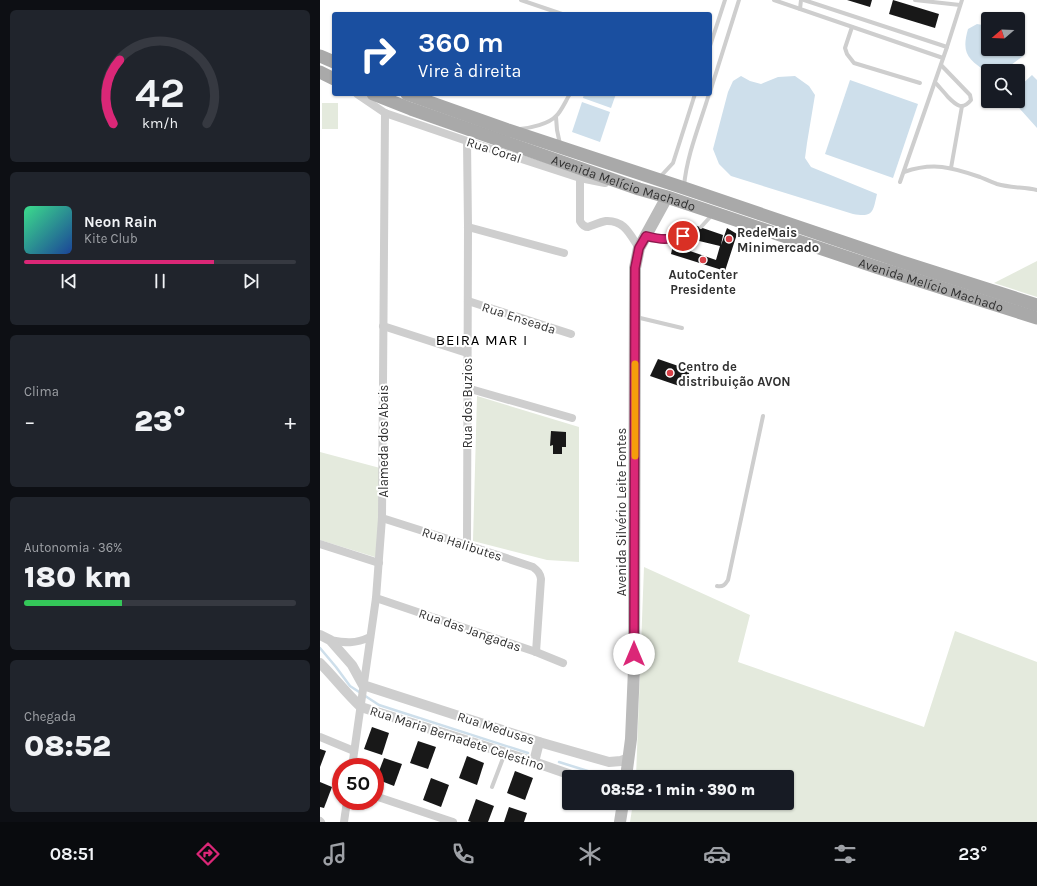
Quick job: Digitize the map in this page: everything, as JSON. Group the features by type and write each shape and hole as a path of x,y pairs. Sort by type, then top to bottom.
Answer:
{"main road":[{"path":"320,56 332,61"},
{"path":"320,72 332,78"},
{"name":"Avenida Melício Machado","path":"378,96 639,189 1037,318"},
{"name":"Avenida Melício Machado","path":"413,96 508,130 896,260 1037,305"},
{"name":"Avenida Silvério Leite Fontes","path":"627,770 631,739 634,669 635,268 639,248 667,197"},
{"path":"620,822 622,810"}],"street":[{"name":"Rua Coral","path":"360,96 385,113 466,141 580,178 639,189"},
{"name":"Alameda dos Abais","path":"353,758 376,598 382,518 385,113"},
{"name":"Rua dos Buzios","path":"466,141 468,227 467,545"},
{"path":"580,178 580,221 582,224 585,227 588,227 605,221 617,222 625,227 639,248"},
{"path":"468,227 564,253"},
{"name":"Rua Enseada","path":"468,301 571,334"},
{"path":"383,326 467,353"},
{"path":"467,388 572,418"},
{"name":"Rua Halibutes","path":"382,518 533,567 540,573 541,579 536,652"},
{"path":"320,544 379,563"},
{"name":"Rua das Jangadas","path":"376,598 536,652 563,663"},
{"path":"320,635 330,640 353,643 363,641 370,637"},
{"path":"330,640 352,665 363,687"},
{"path":"320,663 361,706"},
{"name":"Rua Medusas","path":"363,687 539,742 609,762 621,762 629,758"},
{"name":"Rua Maria Bernadete Celestino","path":"361,706 562,772"},
{"path":"320,737 354,751"},
{"path":"534,762 539,742"},
{"path":"384,799 453,822"},
{"path":"344,822 346,810"}],"lane":[{"path":"521,0 556,12"},
{"path":"712,39 724,0"},
{"path":"712,87 739,0"},
{"path":"774,0 943,58"},
{"path":"800,9 802,0 947,47"},
{"path":"915,0 960,5"},
{"path":"900,182 962,0"},
{"path":"846,24 848,14"},
{"path":"852,27 845,48 847,54 854,63 920,83"},
{"path":"935,82 956,104 962,106 968,104 971,100 970,95 941,65"},
{"path":"508,130 528,128 544,124 556,117 569,96"},
{"path":"657,179 673,163 694,96"},
{"path":"684,188 691,150 709,96"},
{"path":"951,168 962,106"},
{"path":"556,117 560,147"},
{"path":"904,172 916,168 936,166 951,168 998,184 1037,190"},
{"path":"701,227 713,213"},
{"path":"646,236 661,239 683,236"},
{"path":"635,316 682,328"},
{"path":"717,586 725,586 728,580 763,416"},
{"path":"492,786 505,753"}],"shaded area":[{"path":"322,103 338,103 338,129 322,129"},
{"path":"1037,261 1037,297 994,283"},
{"path":"477,396 579,427 579,562 547,560 473,541"},
{"path":"320,452 380,468 378,558 320,540"},
{"path":"644,567 750,615 738,662 924,727 955,631 1037,662 1037,822 630,822 632,810 794,810 794,770 636,770"}],"water":[{"path":"977,24 981,25 981,56 1023,56 1012,64 981,64 981,68 971,60 966,50 965,44 968,29"},
{"path":"1032,75 1037,80 1037,128 1019,108 1025,108 1025,82"},
{"path":"741,76 750,81 761,84 778,77 795,76 809,86 815,95 805,158 811,167 877,194 875,205 869,214 853,214 731,176 719,164 713,149 728,92 733,81"},
{"path":"850,80 918,104 893,178 825,154"},
{"path":"584,96 615,96 611,108 583,98"},
{"path":"582,102 610,112 600,142 572,132"}],"building":[{"path":"847,0 872,0 870,7"},
{"path":"893,0 939,14 935,28 889,14"},
{"path":"688,223 723,235 721,245 727,228 737,234 725,271 671,254 673,245 680,247","holes":["695,240 720,246 716,260 690,251"]},
{"name":"Centro de distribuição AVON","path":"658,359 690,370 685,388 650,376"},
{"path":"551,431 566,432 566,447 562,447 562,454 553,454 553,445 550,446"},
{"path":"372,727 389,733 382,755 364,749"},
{"path":"418,741 436,747 428,769 410,763"},
{"path":"320,749 326,751 320,767"},
{"path":"467,756 484,763 477,785 459,778"},
{"path":"384,758 402,764 394,786 384,782"},
{"path":"515,771 533,778 525,800 507,793"},
{"path":"431,778 449,785 441,807 423,800"},
{"path":"320,782 332,787 324,808 320,807"},
{"path":"476,799 494,806 488,822 468,821"},
{"path":"509,807 527,813 524,822 504,822"}],"waterway":[{"path":"320,648 350,686 379,705 528,753"},
{"path":"559,762 585,770"}],"slow traffic":[{"path":"635,364 635,456"}],"place":[{"name":"RedeMais Minimercado","path":"729,239"},
{"name":"AutoCenter Presidente","path":"703,260"},
{"name":"Centro de distribuição AVON","path":"670,373"}],"district":[{"name":"BEIRA MAR I","path":"482,340"}],"route":[{"path":"634,654 635,268 639,248 646,236 661,239 683,236"}]}
